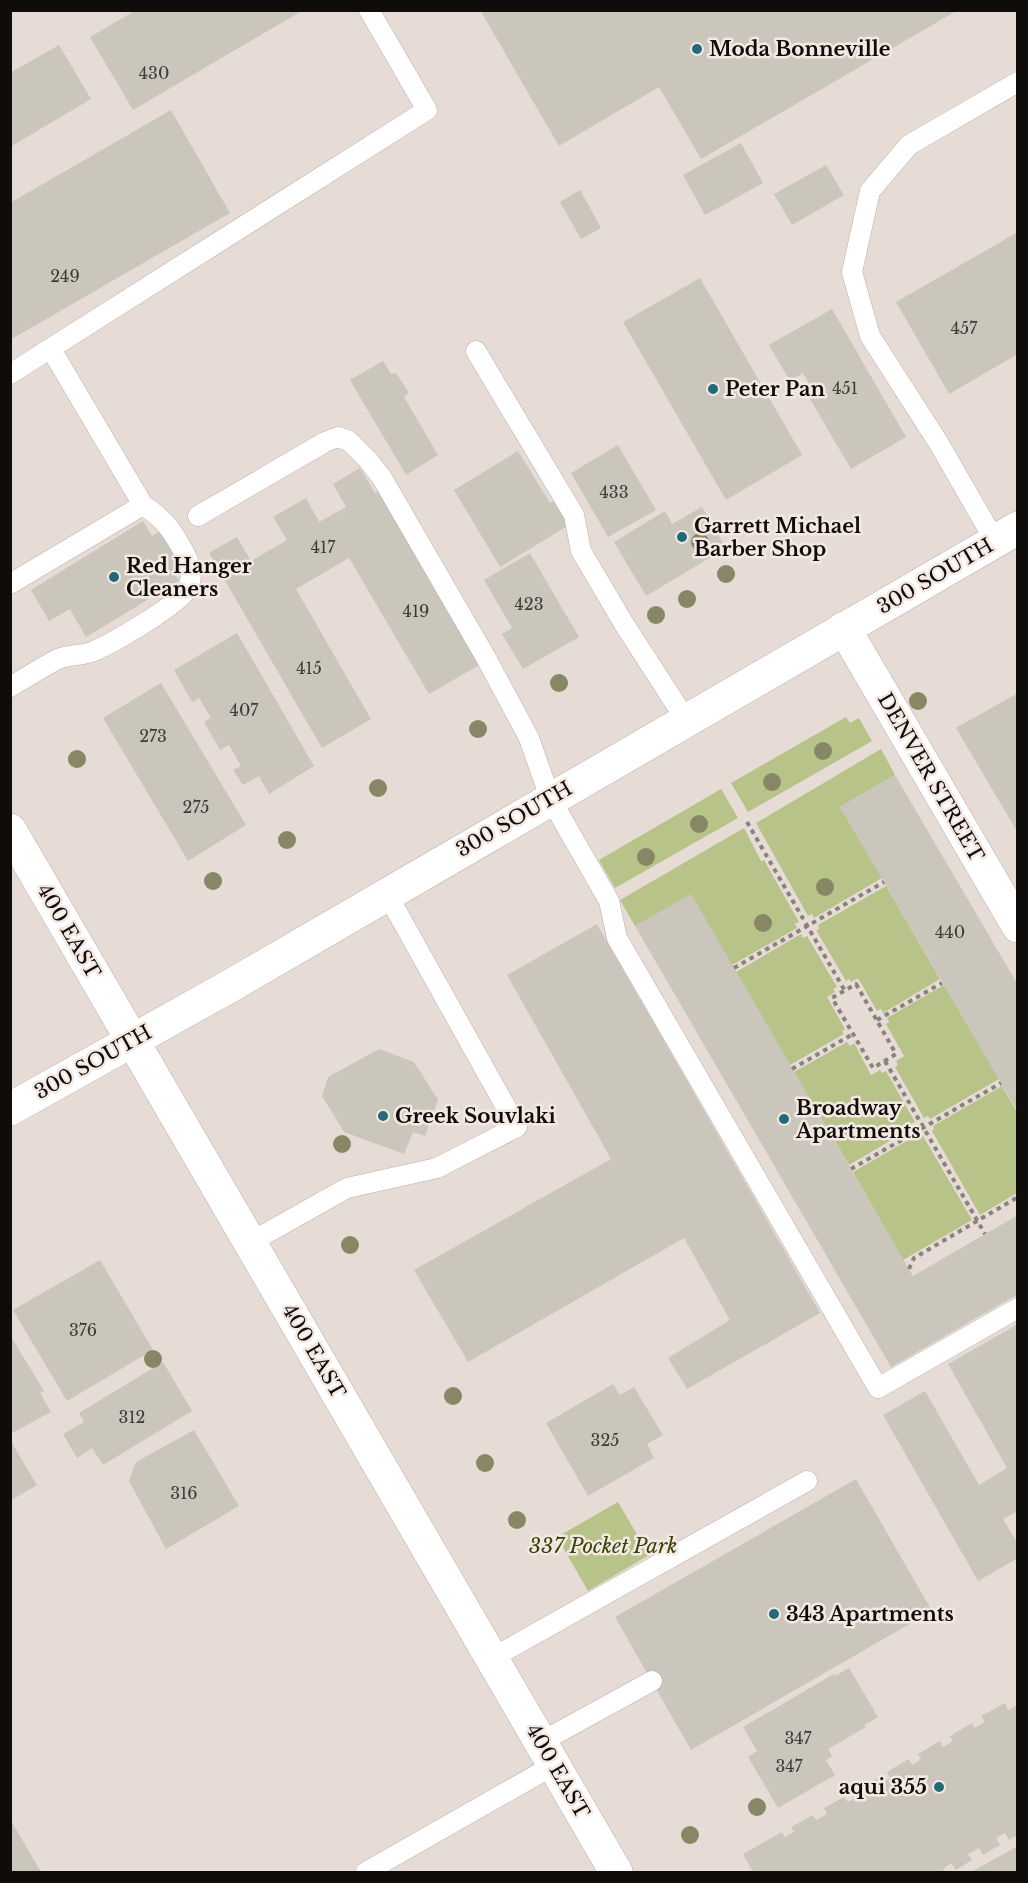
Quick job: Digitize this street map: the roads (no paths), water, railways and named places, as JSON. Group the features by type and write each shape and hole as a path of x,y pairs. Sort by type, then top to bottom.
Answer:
{"street":[{"name":"300 SOUTH","path":"10,1109 230,986 1006,535"},
{"name":"DENVER STREET","path":"844,628 1017,926"},
{"name":"400 EAST","path":"10,830 616,1872"}],"lane":[{"path":"10,374 427,110 369,10"},
{"path":"1006,535 938,442 870,336 852,272 870,190 909,145 1017,82"},
{"path":"10,687 59,659 91,652 109,643 182,597 189,586 191,574 190,562 166,522 143,505 51,349"},
{"path":"476,351 574,515 581,551 686,720"},
{"path":"198,516 325,442 338,437 349,441 382,478 484,656 529,738 550,798 609,901 617,938 878,1388 1017,1308"},
{"path":"10,584 143,505"},
{"path":"251,1242 347,1188 437,1168 517,1126 387,894"},
{"path":"492,1658 807,1481"},
{"path":"366,1872 548,1753 652,1681"}],"place":[{"name":"Moda Bonneville","path":"697,49"},
{"name":"Peter Pan","path":"713,389"},
{"name":"Garrett Michael Barber Shop","path":"682,537"},
{"name":"Red Hanger Cleaners","path":"114,577"},
{"name":"Greek Souvlaki","path":"383,1116"},
{"name":"Broadway Apartments","path":"784,1119"},
{"name":"343 Apartments","path":"774,1614"},
{"name":"aqui 355","path":"939,1787"}],"park label":[{"name":"337 Pocket Park","path":"603,1546"}]}
